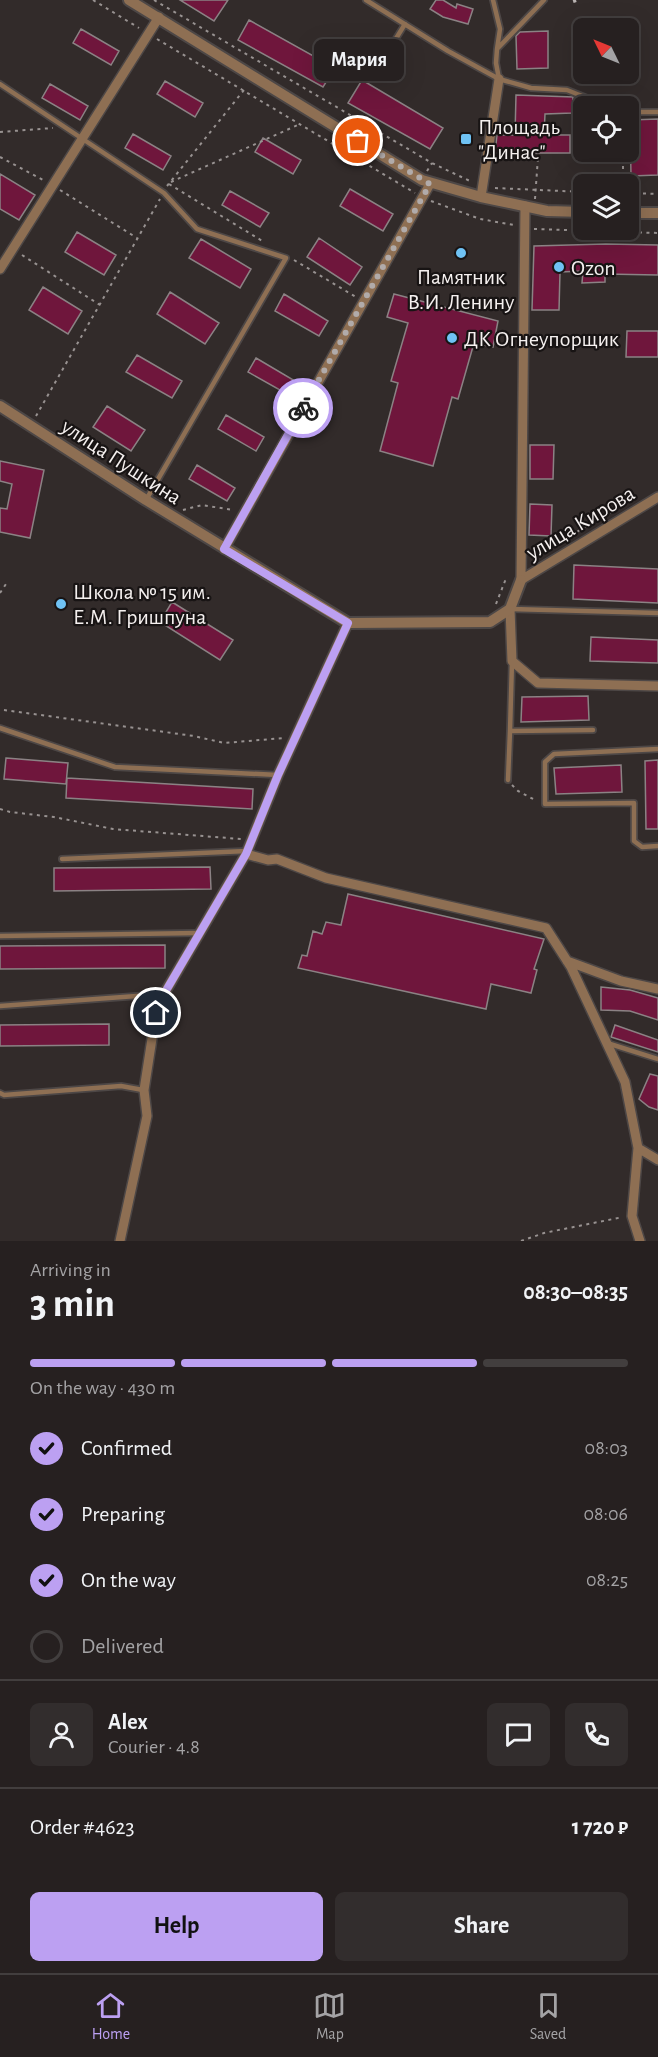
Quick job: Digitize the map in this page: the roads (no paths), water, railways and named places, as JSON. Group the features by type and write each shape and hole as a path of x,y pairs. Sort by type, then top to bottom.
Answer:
{"street":[{"path":"129,0 430,184 482,192 530,207 573,212"},
{"path":"0,269 159,17"},
{"path":"482,192 499,79"},
{"path":"224,549 430,184"},
{"path":"530,207 521,580 510,609 512,661 538,683 658,686"},
{"path":"639,213 658,213"},
{"name":"улица Пушкина","path":"0,406 224,549 348,623"},
{"name":"улица Кирова","path":"521,580 658,497"},
{"path":"120,1241 147,1116 144,1090 156,1013 164,994 247,853 278,775 348,623 490,622 510,609"},
{"path":"247,853 268,861 277,859 326,878 546,928 567,961 625,1082 638,1148 632,1216 640,1241"},
{"path":"567,961 621,981 658,989"},
{"path":"638,1148 658,1160"}],"lane":[{"path":"366,0 499,79 531,88 567,90 582,96"},
{"path":"493,0 500,29 496,63 499,79"},
{"path":"497,49 544,0"},
{"path":"327,53 357,70 379,66 405,24"},
{"path":"0,84 164,193 197,229 286,258 146,500"},
{"path":"639,112 658,112"},
{"path":"510,609 658,613"},
{"path":"508,780 512,661"},
{"path":"0,728 115,767 278,775"},
{"path":"510,731 593,730"},
{"path":"658,749 554,754 544,762 545,804 634,803 634,841 642,847 658,846"},
{"path":"62,859 247,853"},
{"path":"0,936 201,933"},
{"path":"0,1006 164,994"},
{"path":"605,1042 658,1059"},
{"path":"0,1093 4,1095 121,1086 144,1090"}],"place":[{"name":"Площадь \"Динас\"","path":"466,139"},
{"name":"Мария","path":"358,141"},
{"name":"Памятник В.И. Ленину","path":"461,253"},
{"name":"Ozon","path":"559,267"},
{"name":"ДК Огнеупорщик","path":"452,338"},
{"name":"Школа № 15 им. Е.М. Гришпуна","path":"61,604"}]}
